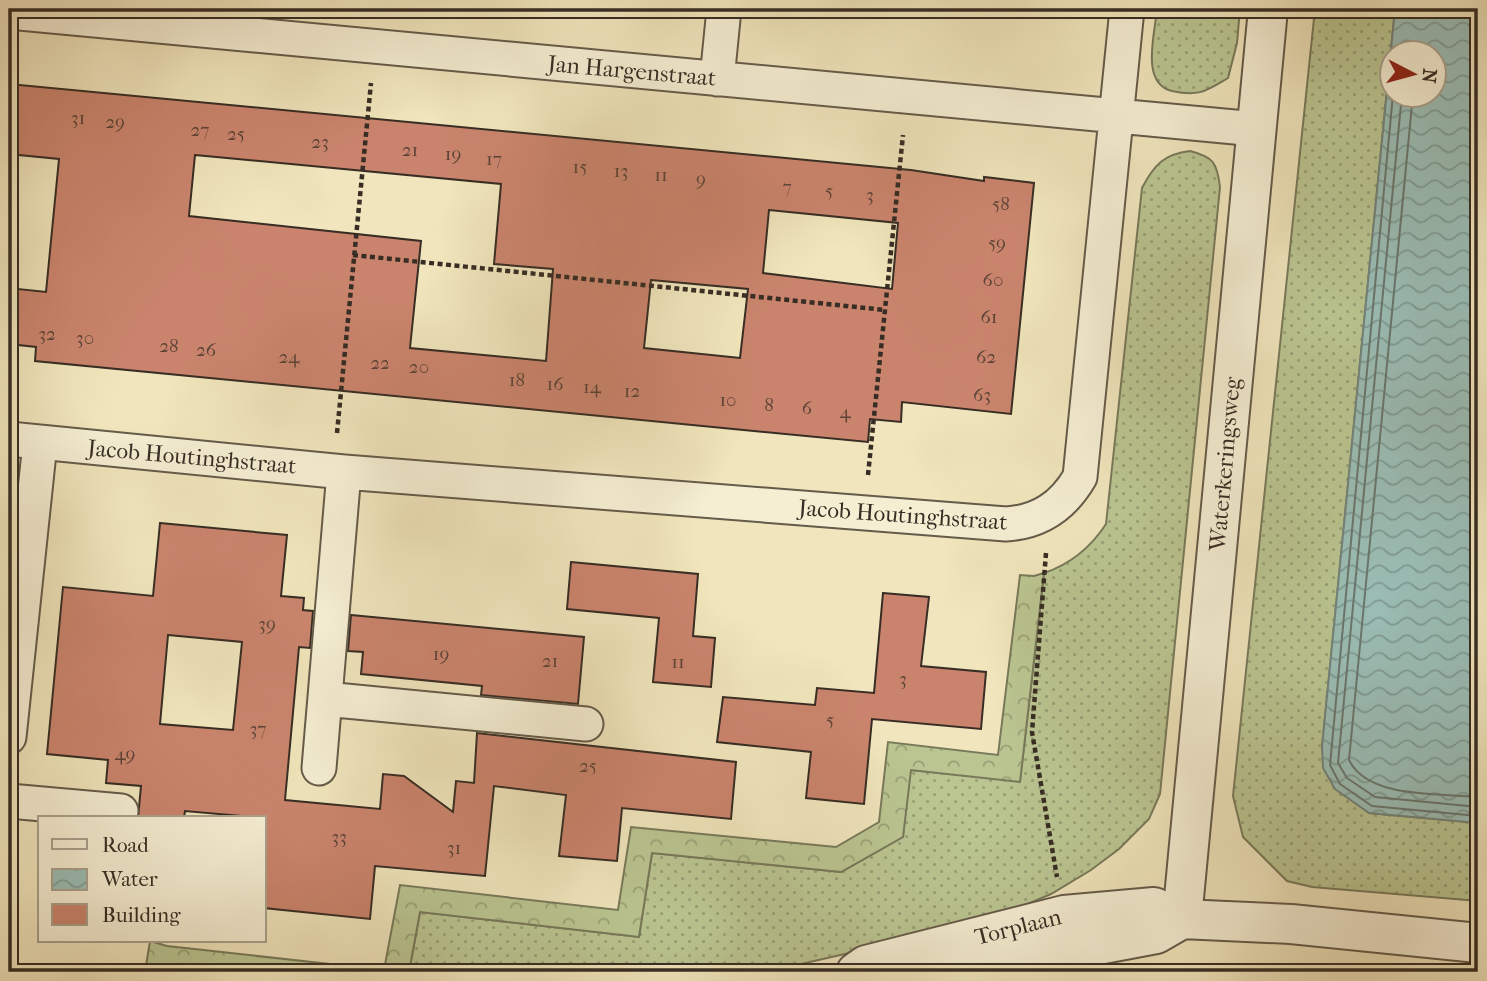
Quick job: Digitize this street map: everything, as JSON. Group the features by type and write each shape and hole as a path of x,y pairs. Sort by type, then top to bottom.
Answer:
{"street":[{"path":"717,79 724,9"},
{"path":"1117,114 1128,9"},
{"name":"Waterkeringsweg","path":"1182,919 1268,9"},
{"name":"Jan Hargenstraat","path":"9,12 1256,129"},
{"name":"Jacob Houtinghstraat","path":"9,737 24,441 344,472 1006,524 1027,523 1041,517 1068,496 1080,477 1117,114"},
{"path":"319,768 344,472"},
{"path":"325,699 586,724"},
{"path":"9,801 121,811"},
{"name":"Torplaan","path":"856,972 866,965 1064,915 1154,907 1182,919 1291,924 1478,943"},
{"name":"Torplaan","path":"955,972 1156,934 1182,919"}],"path":[{"path":"344,472 336,427 375,47"},
{"path":"864,513 907,96"},
{"path":"353,255 885,310"},
{"path":"1041,517 1047,561 1032,732 1064,915"}],"green space":[{"path":"1157,9 1240,9 1237,43 1228,78 1196,93 1181,93 1162,86 1156,78 1152,56"},
{"path":"1315,9 1395,9 1392,38 1378,38 1378,108 1385,108 1322,747 1369,813 1478,823 1478,901 1312,887 1287,881 1243,837 1233,796"},
{"path":"1190,151 1213,162 1220,187 1160,794 1149,819 1119,849 1091,870 1051,894 985,922 766,972 409,972 420,912 639,937 652,853 841,872 903,837 910,770 1020,781 1044,573 1080,554 1106,524 1142,188 1161,162 1173,155"},
{"path":"1044,573 1020,782 911,770 903,837 841,872 652,853 639,937 420,912 409,972 145,972 150,942 384,970 400,885 618,910 631,827 836,847 879,822 888,742 998,755 1020,575 1034,576"}],"water":[{"path":"1395,9 1478,9 1478,628 1475,663 1478,669 1478,823 1369,813 1335,789 1323,768 1322,747 1385,108 1448,108 1448,38 1392,38"}],"building":[{"path":"9,84 911,170 984,181 984,177 1034,183 1011,414 902,402 901,422 870,419 868,442 35,361 36,347 9,344 9,288 46,292 59,159 9,154","holes":["195,155 501,184 494,264 553,269 546,361 410,348 421,241 189,216","769,210 898,223 892,289 763,273","651,280 748,289 740,358 644,348"]},
{"path":"160,523 287,535 281,596 304,598 303,610 313,611 310,648 299,647 285,800 380,809 383,774 404,776 453,812 456,781 474,783 477,733 736,762 731,819 622,808 617,861 559,856 566,795 494,786 485,876 375,866 370,919 266,908 266,816 185,811 184,816 138,816 141,786 106,783 108,760 47,754 63,587 153,596","holes":["168,635 242,642 233,730 160,724"]},
{"path":"571,562 698,574 693,636 715,638 711,687 653,682 659,618 567,609"},
{"path":"883,593 929,597 921,666 986,672 981,729 872,719 864,804 806,798 811,752 717,742 723,697 815,705 817,688 874,693"},
{"path":"351,615 584,637 578,704 481,695 482,686 361,674 363,652 348,651"}]}
